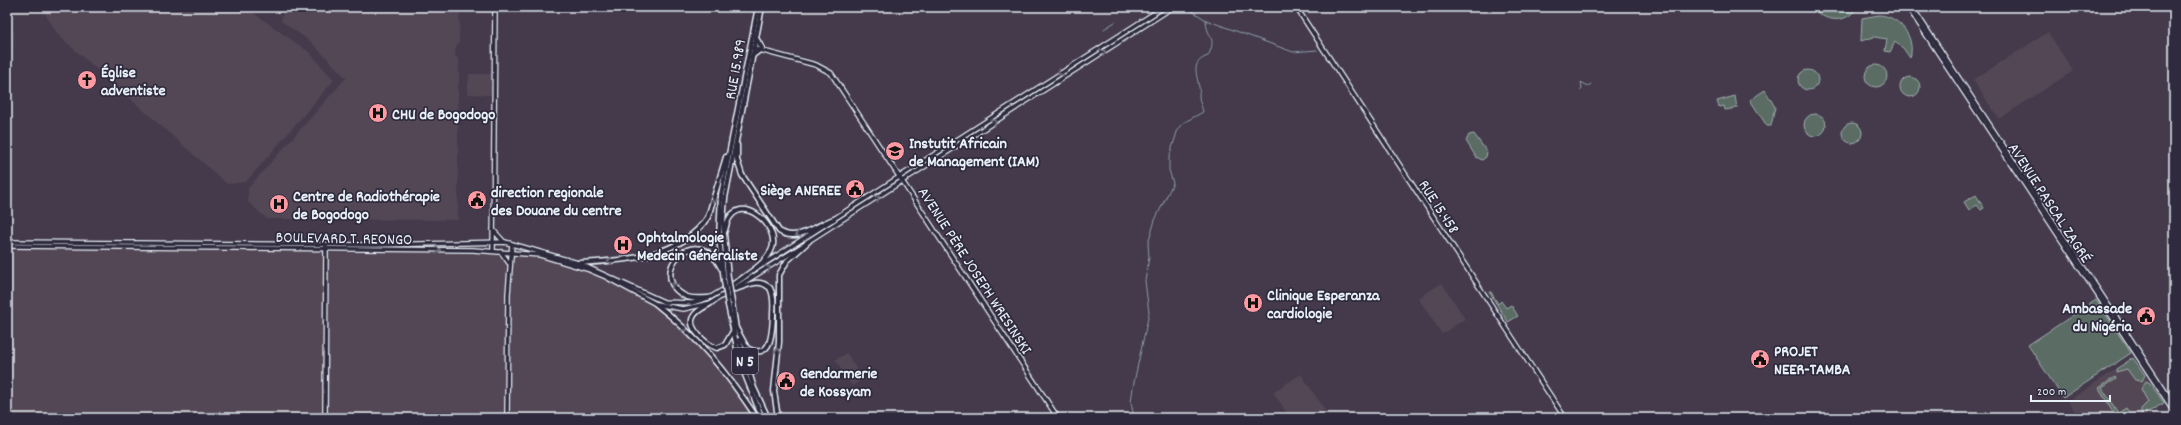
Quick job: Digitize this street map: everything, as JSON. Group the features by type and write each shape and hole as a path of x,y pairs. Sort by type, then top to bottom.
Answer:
{"highway":[{"name":"RUE 15.989","path":"735,136 758,7"},
{"name":"N 5","path":"762,7 752,46 752,56 735,136 722,186 719,221 723,271 732,302 734,329 750,376 768,418"},
{"path":"752,56 761,49 755,36"},
{"name":"N 5","path":"735,136 725,198 724,244 728,305 747,383 762,418"},
{"path":"735,136 738,160 742,175 779,231 787,235 796,235 834,219"},
{"path":"578,263 606,262 658,251 680,244 696,232 705,221 712,208 735,136"},
{"path":"724,244 728,219 738,211 742,210 758,214 767,226 773,242 771,251 764,260 734,284"},
{"path":"778,418 774,391 779,342 779,276 787,261 809,241"},
{"path":"708,298 687,297 676,290 671,276 674,260 680,253 687,250 703,249 716,259 723,271"},
{"path":"711,303 693,316 692,325 695,330 711,345 720,348 728,341 734,329 747,348 757,351 766,348 772,339 773,298 770,288 761,282 754,282 735,289"},
{"path":"656,304 709,353 723,369 757,418"}],"main road":[{"path":"493,251 495,7"},
{"name":"BOULEVARD T. REONGO","path":"7,242 449,245 505,242 578,263 624,282 653,298 664,302 683,304 708,298 734,284 1164,7"},
{"name":"BOULEVARD T. REONGO","path":"7,246 511,252 540,255 587,269 621,284 656,304 668,308 691,309 711,303 735,289 1173,7"},
{"name":"RUE 15.458","path":"1296,7 1566,418"},
{"name":"AVENUE PASCAL ZAGRÉ","path":"1908,7 2174,411"},
{"name":"AVENUE PASCAL ZAGRÉ","path":"1912,7 2174,405"},
{"name":"AVENUE PÈRE JOSEPH WRESINSKI","path":"752,46 828,69 1058,418"},
{"path":"493,230 505,242"},
{"path":"325,418 327,244"},
{"path":"507,418 509,263 512,244"},
{"path":"500,251 509,263"}],"shaded area":[{"path":"41,7 245,7 309,52 334,80 246,182 227,184 58,35"},
{"name":"CHU de Bogodogo","path":"285,7 460,7 459,43 456,47 455,56 459,59 459,82 457,90 458,220 267,219 248,202 248,188 346,78 311,42 281,21"},
{"path":"7,32 14,32 10,115 7,115"},
{"path":"2048,32 2073,71 1999,119 1973,80"},
{"path":"469,74 491,74 491,95 467,94"},
{"path":"7,246 305,248 327,253 425,250 526,253 587,269 656,304 702,344 757,418 7,418"},
{"path":"1442,283 1465,319 1442,334 1418,298"},
{"path":"847,353 862,379 852,386 835,360"},
{"path":"2133,358 2164,403 2141,418 2079,418 2068,401"},
{"path":"1301,374 1325,410 1313,418 1290,418 1273,392"}],"green space":[{"path":"1812,7 1857,7 1853,13 1847,17 1835,19 1822,16"},
{"path":"1879,15 1894,19 1905,29 1911,43 1910,58 1903,48 1895,42 1890,52 1885,51 1887,39 1874,37 1861,41 1862,18"},
{"path":"1876,65 1884,68 1887,76 1884,84 1876,87 1868,84 1865,76 1868,68"},
{"path":"1804,70 1812,70 1818,76 1818,84 1812,90 1804,90 1798,84 1798,76"},
{"path":"1910,77 1917,80 1920,87 1917,94 1910,97 1903,94 1900,87 1903,80"},
{"path":"1765,90 1775,107 1771,126 1767,126 1750,100"},
{"path":"1735,96 1737,108 1725,110 1724,106 1719,107 1717,101"},
{"path":"1815,114 1823,117 1826,125 1823,133 1815,136 1807,133 1804,125 1807,117"},
{"path":"1848,123 1856,123 1862,129 1862,137 1856,143 1848,143 1842,137 1842,129"},
{"path":"1474,134 1487,152 1486,157 1482,160 1476,157 1466,141 1469,135"},
{"path":"1976,195 1984,208 1981,210 1977,205 1969,210 1964,202"},
{"path":"1489,292 1491,292 1498,304 1501,301 1506,308 1511,305 1518,316 1508,322"},
{"path":"2096,300 2131,353 2063,398 2028,345"},
{"path":"2133,358 2145,375 2142,381 2135,380 2127,369 2116,372 2116,369"},
{"path":"2115,377 2116,379 2102,388 2118,413 2126,408 2128,411 2123,418 2117,418 2099,388"},
{"path":"2146,381 2150,383 2164,403 2145,414 2141,413 2141,409 2148,402 2141,389"}],"waterway":[{"path":"1186,7 1206,20 1293,52 1317,50"},
{"path":"1192,12 1200,7"},
{"path":"1134,418 1131,402 1133,387 1149,313 1145,281 1149,257 1148,244 1155,220 1173,183 1169,170 1169,158 1177,132 1183,123 1203,112 1199,98 1196,69 1199,62 1208,56 1211,49 1212,41 1206,26 1206,20"},
{"path":"1104,29 1115,22"},
{"path":"1580,90 1582,88 1581,82 1588,86 1591,84"}],"place":[{"name":"Église adventiste","path":"87,80"},
{"name":"CHU de Bogodogo","path":"378,113"},
{"name":"Instutit Africain de Management (IAM)","path":"895,151"},
{"name":"Siège ANEREE","path":"855,189"},
{"name":"direction regionale des Douane du centre","path":"477,200"},
{"name":"Centre de Radiothérapie de Bogodogo","path":"279,204"},
{"name":"Ophtalmologie Medecin Généraliste","path":"623,245"},
{"name":"Clinique Esperanza cardiologie","path":"1253,303"},
{"name":"Ambassade du Nigéria","path":"2146,316"},
{"name":"PROJET NEER-TAMBA","path":"1760,359"},
{"name":"Gendarmerie de Kossyam","path":"786,381"}]}
